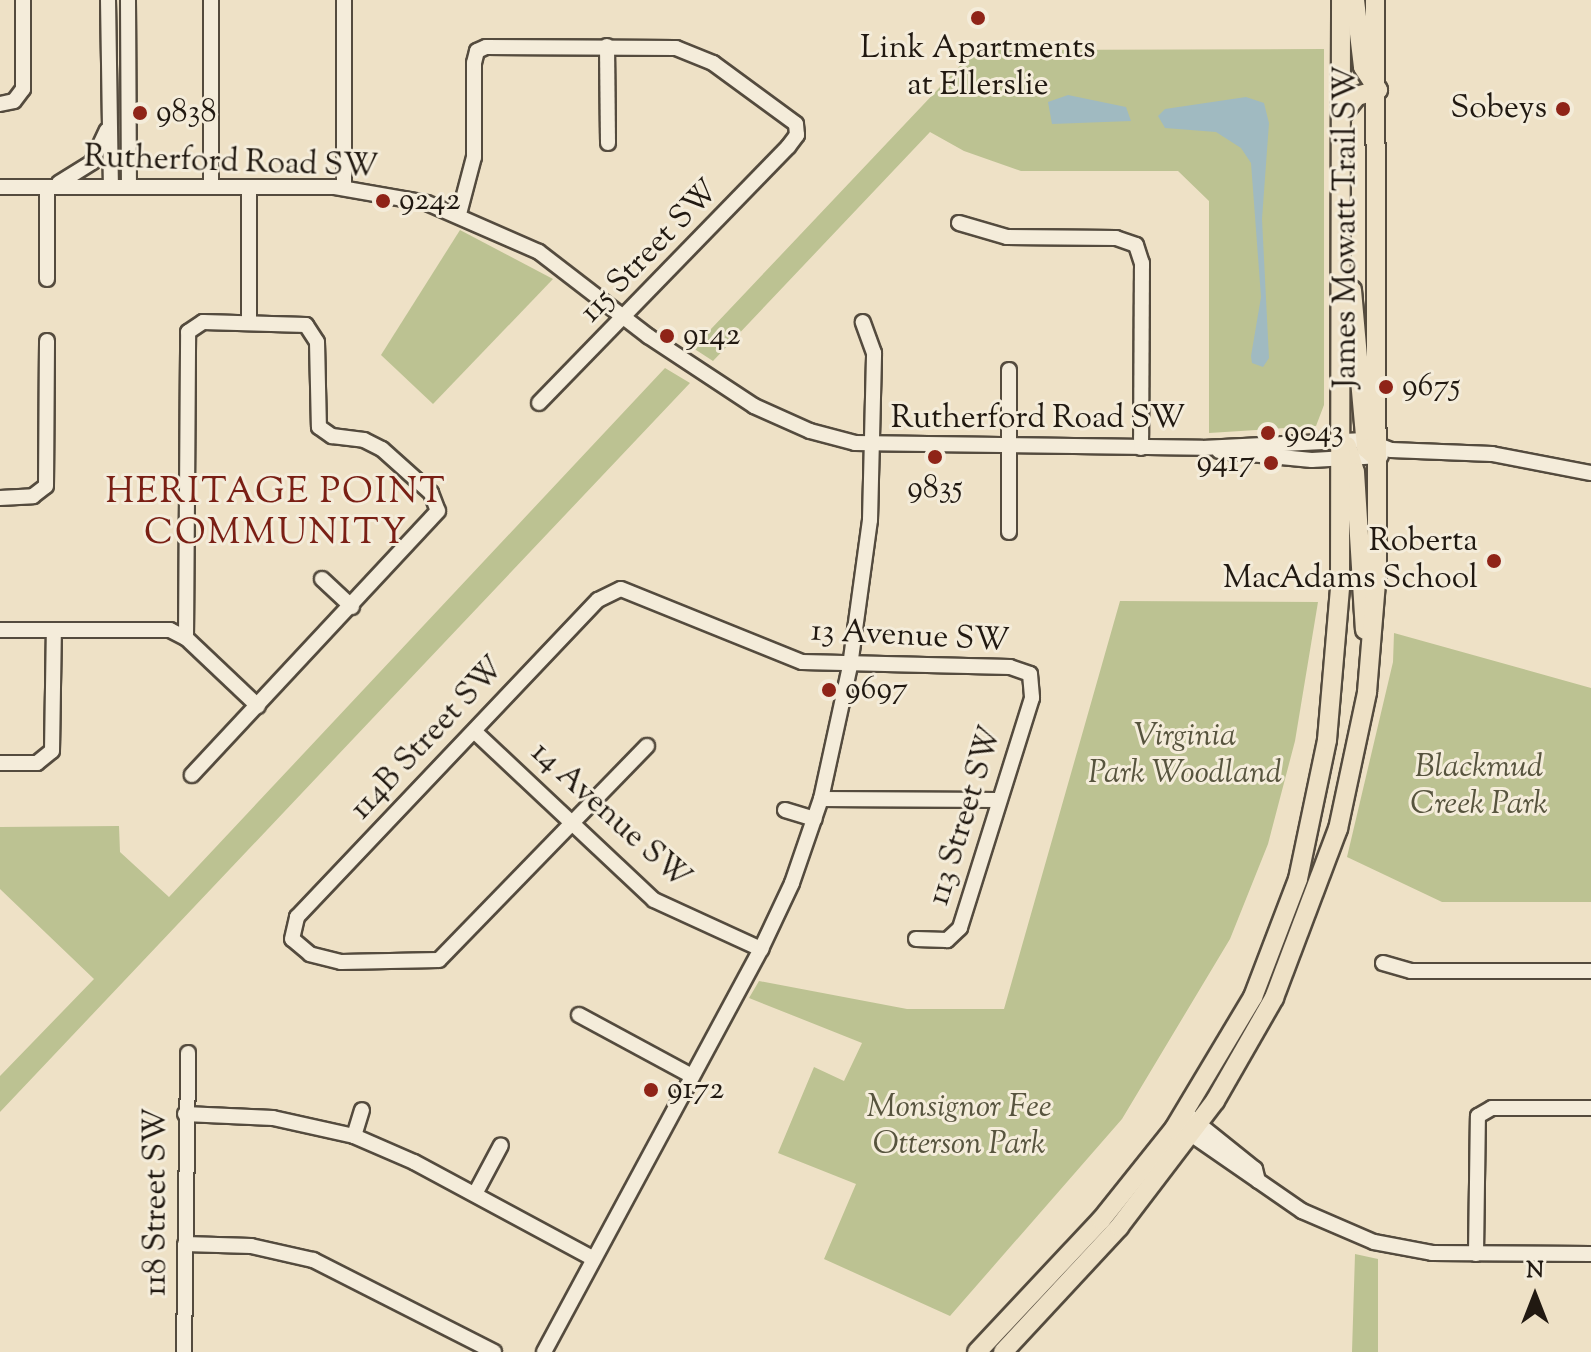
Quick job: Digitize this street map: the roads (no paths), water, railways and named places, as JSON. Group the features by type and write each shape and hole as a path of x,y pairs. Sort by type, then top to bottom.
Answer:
{"main road":[{"name":"James Mowatt Trail SW","path":"977,1352 1188,1124 1253,997 1298,879 1320,784 1333,685 1345,453 1341,0"},
{"path":"1342,115 1357,96 1378,90 1363,67 1355,0"},
{"name":"James Mowatt Trail SW","path":"1003,1352 1119,1227 1188,1124 1258,1031 1317,894 1350,785 1369,677 1377,570 1378,90 1375,0"},
{"path":"1377,27 1390,0"},
{"path":"1341,239 1350,274 1378,447"},
{"path":"1345,453 1369,677"}],"street":[{"path":"0,104 14,101 23,89 23,0"},
{"path":"108,0 111,187"},
{"path":"128,0 129,187"},
{"path":"211,0 211,186"},
{"path":"344,0 344,188"},
{"path":"459,214 474,157 477,51 492,46 607,46 608,143"},
{"name":"115 Street SW","path":"539,403 626,319 797,135 790,115 703,58 661,46 607,46"},
{"path":"47,187 92,162 109,120"},
{"name":"Rutherford Road SW","path":"0,187 344,188 459,214 539,252 626,319 773,416 810,431 873,446 1202,448 1259,457 1345,453 1378,447"},
{"name":"Rutherford Road SW","path":"47,187 47,279"},
{"path":"249,187 249,322"},
{"path":"959,223 997,236 1116,238 1136,245 1142,263 1141,448"},
{"path":"186,638 185,343 190,328 203,322 310,327 317,342 319,427 332,436 364,440 382,449 431,493 438,507 431,523 192,775"},
{"path":"863,322 874,353 873,446"},
{"path":"0,498 33,496 46,486 47,341"},
{"path":"1009,370 1009,532"},
{"name":"Rutherford Road SW","path":"544,1352 761,949 815,819 850,666 868,535 873,446"},
{"path":"1378,447 1492,454 1591,473"},
{"name":"Rutherford Road SW","path":"1345,453 1378,447"},
{"path":"322,579 352,607"},
{"name":"13 Avenue SW","path":"609,591 628,591 771,653 850,666 1010,667 1030,674"},
{"name":"114B Street SW","path":"571,823 448,954 428,962 329,961 295,944 291,928 609,591"},
{"path":"0,630 163,630 186,638 258,706"},
{"path":"0,763 37,763 52,751 54,630"},
{"name":"113 Street SW","path":"916,939 947,940 960,928 1032,698 1030,674"},
{"name":"14 Avenue SW","path":"475,732 665,907 761,949"},
{"path":"571,823 647,746"},
{"path":"821,799 999,800"},
{"path":"785,810 815,819"},
{"path":"1383,963 1411,971 1591,971"},
{"path":"579,1015 692,1076"},
{"name":"118 Street SW","path":"184,1352 188,1053"},
{"path":"1476,1254 1478,1116 1492,1108 1591,1108"},
{"path":"354,1136 362,1110"},
{"path":"185,1114 273,1118 354,1136 475,1194 594,1259"},
{"path":"1188,1124 1255,1169 1258,1181 1302,1211 1359,1238 1416,1252 1591,1254"},
{"path":"475,1194 501,1145"},
{"path":"185,1244 251,1246 313,1260 494,1352"}],"water":[{"path":"1068,95 1126,107 1131,121 1052,124 1048,102"},
{"path":"1246,97 1264,103 1269,123 1262,219 1269,358 1263,367 1252,363 1251,356 1261,297 1251,163 1241,148 1216,132 1165,128 1158,116 1165,109"}],"place":[{"name":"Link Apartments at Ellerslie","path":"978,18"},
{"name":"Sobeys","path":"1563,109"},
{"name":"9838","path":"140,113"},
{"name":"9242","path":"383,201"},
{"name":"9142","path":"667,336"},
{"name":"9675","path":"1386,387"},
{"name":"9043","path":"1268,433"},
{"name":"9835","path":"935,457"},
{"name":"9417","path":"1271,463"},
{"name":"Roberta MacAdams School","path":"1494,561"},
{"name":"9697","path":"829,690"},
{"name":"9172","path":"651,1090"}],"district":[{"name":"HERITAGE POINT COMMUNITY","path":"276,514"}],"park label":[{"name":"Virginia Park Woodland","path":"1185,756"},
{"name":"Blackmud Creek Park","path":"1479,788"},
{"name":"Monsignor Fee Otterson Park","path":"959,1128"}]}
